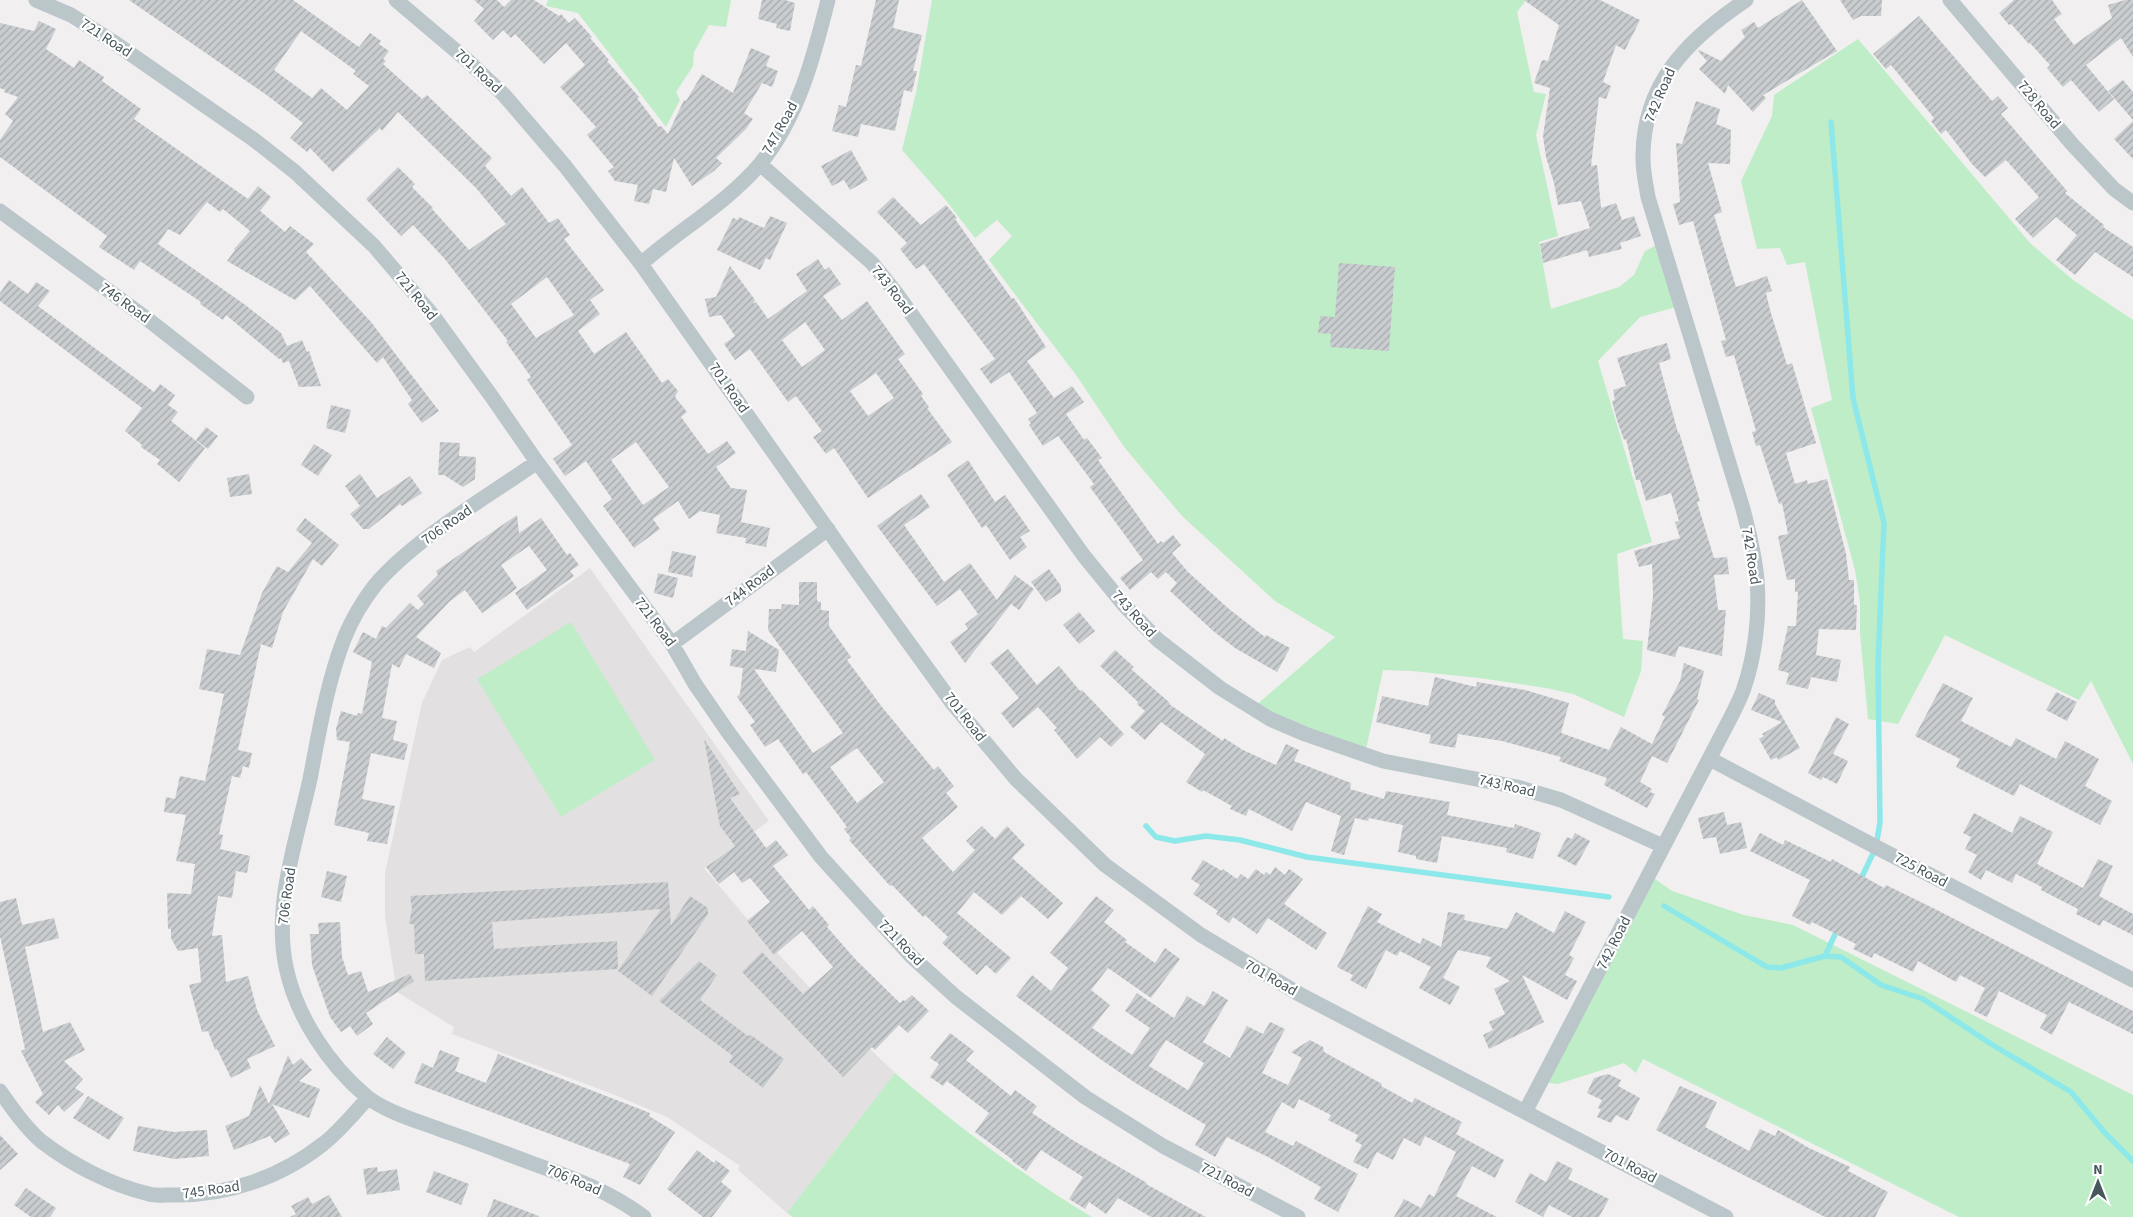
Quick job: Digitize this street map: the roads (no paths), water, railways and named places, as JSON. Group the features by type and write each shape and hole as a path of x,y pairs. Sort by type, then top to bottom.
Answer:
{"street":[{"name":"721 Road","path":"36,0 71,15 188,92 295,172 340,212 374,246 425,306 537,462 672,644 695,684 728,732 821,857 911,956 956,997 1085,1097 1129,1126 1298,1217"},
{"name":"701 Road","path":"396,0 468,60 504,95 565,166 640,264 953,704 1016,779 1105,864 1201,935 1251,967 1299,994 1726,1217"},
{"name":"747 Road","path":"640,264 732,191 760,164 778,138 799,95 816,48 828,0"},
{"name":"742 Road","path":"1526,1112 1710,759 1743,690 1755,629 1757,581 1752,545 1743,509 1648,197 1643,160 1649,113 1669,67 1706,30 1746,0"},
{"name":"728 Road","path":"1950,0 2072,144 2114,189 2133,203"},
{"name":"743 Road","path":"760,164 872,263 897,294 1084,556 1137,619 1158,640 1186,663 1220,688 1262,714 1305,734 1383,761 1517,786 1561,800 1663,846"},
{"name":"746 Road","path":"0,211 146,318 247,397"},
{"name":"706 Road","path":"537,462 425,540 397,563 375,586 344,636 333,672 286,892 282,934 286,967 295,996 309,1026 328,1055 368,1098 405,1116 570,1177 625,1203 644,1217"},
{"name":"744 Road","path":"672,644 828,529"},
{"name":"725 Road","path":"1710,759 2133,980"},
{"name":"745 Road","path":"0,1091 19,1117 40,1140 75,1164 104,1178 151,1195 193,1196 223,1191 257,1182 293,1164 324,1144 368,1098"}],"waterway":[{"path":"1831,122 1853,398 1884,523 1878,664 1880,822 1876,847 1860,881"},
{"path":"1146,826 1156,837 1175,841 1206,836 1240,840 1307,857 1609,897"},
{"path":"1664,906 1767,967 1781,968 1825,956 1841,957 1881,985 1923,999 1991,1044 2071,1092 2105,1133 2133,1161"},
{"path":"1825,956 1838,928"}]}
